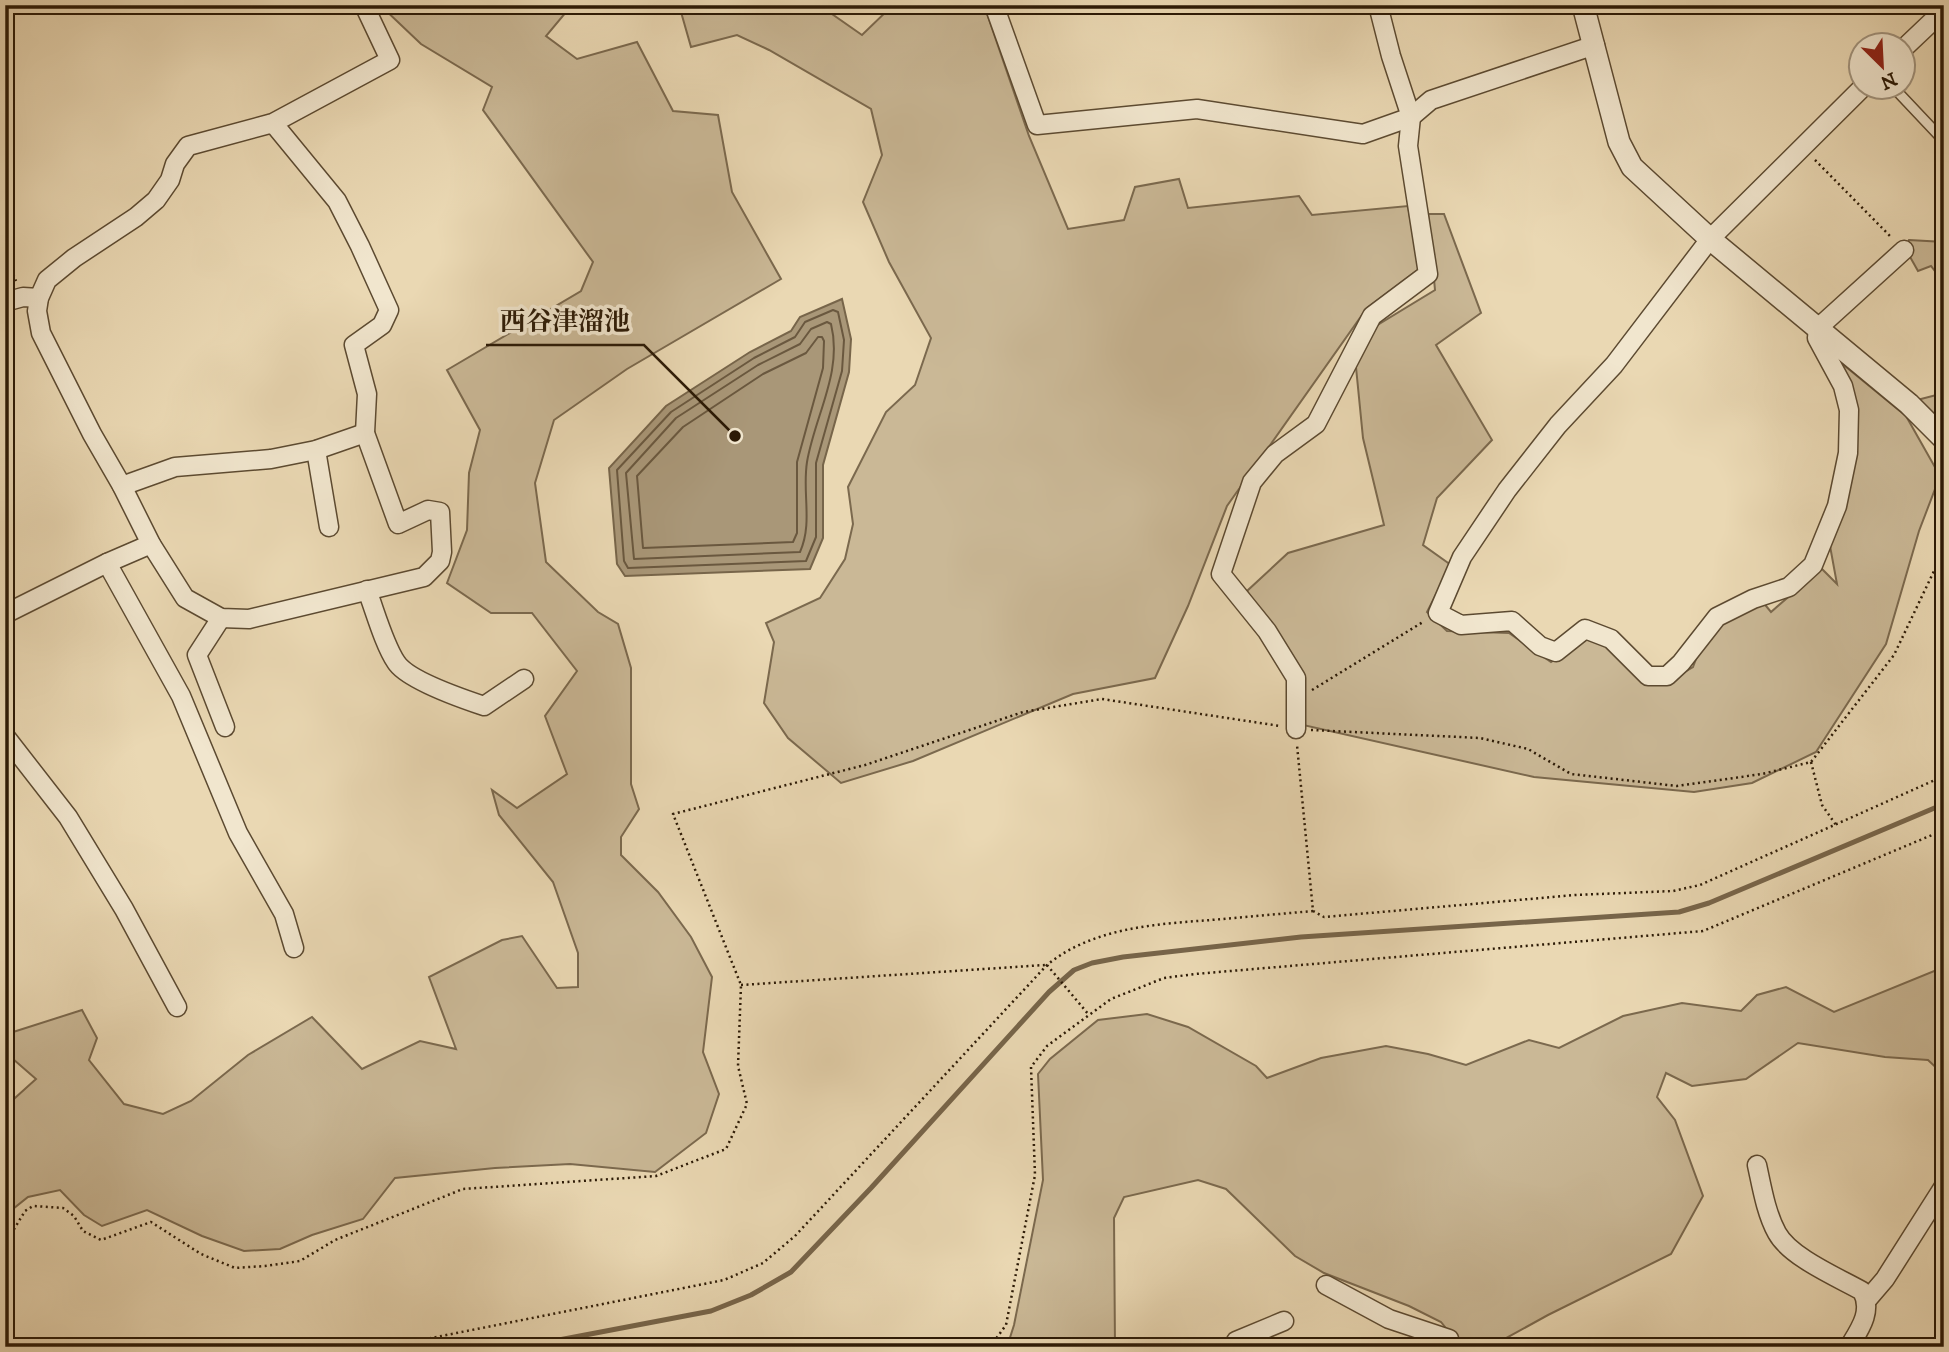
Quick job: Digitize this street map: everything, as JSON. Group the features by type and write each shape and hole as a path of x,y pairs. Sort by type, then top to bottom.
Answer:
{"street":[{"path":"273,123 337,201 389,310 382,325 354,345 367,394 365,433 398,524 428,510 440,512 442,552 440,561 424,577 249,619 221,618 185,598 151,544 41,333 37,311 22,299 156,200 188,146 273,123 390,60 364,5"},
{"path":"994,5 1037,125 1197,109 1363,134 1411,117 1431,100 1595,45"},
{"path":"1296,729 1296,678 1267,631 1221,574 1251,482 1275,454 1316,424 1372,316 1428,274 1408,146 1411,117 1378,5"},
{"path":"1583,5 1619,142 1632,167 1710,239 1909,404 1944,439"},
{"path":"1918,36 1942,16"},
{"path":"1848,102 1710,239 1614,365 1558,425 1507,490 1462,557 1438,614 1461,625 1512,621 1539,646 1556,652 1585,629 1611,639 1648,676 1667,676 1681,663 1717,617 1753,599 1789,587 1812,565 1837,506 1848,453 1849,410 1843,386 1817,338 1818,328 1904,250"},
{"path":"122,486 175,467 271,459 316,450 365,433"},
{"path":"316,450 329,527"},
{"path":"5,614 151,544"},
{"path":"107,563 181,696 238,833 284,914 294,948"},
{"path":"367,590 396,664 408,673 450,695 484,706 524,679"},
{"path":"221,618 197,655 225,727"},
{"path":"5,736 68,817 124,909 177,1007"},
{"path":"1757,1165 1769,1217 1778,1236 1798,1254 1862,1290 1867,1300"},
{"path":"1849,1347 1864,1322 1867,1300 1885,1279 1944,1186"},
{"path":"1326,1285 1390,1319 1449,1339 1451,1347"},
{"path":"1237,1347 1236,1340 1284,1321"}],"lane":[{"path":"1907,102 1944,141"}],"path":[{"path":"1802,148 1904,250"},
{"path":"5,254 22,299"},
{"path":"5,1236 13,1231 25,1211 33,1206 63,1208 74,1216 83,1231 101,1240 151,1222 201,1254 236,1268 265,1266 300,1261 335,1240 463,1189 656,1176 726,1149 747,1104 738,1066 741,985 673,814 865,765 1023,712 1102,699 1296,729 1480,738 1528,749 1572,774 1677,786 1762,774 1811,762 1894,655 1934,571 1944,557"},
{"path":"1311,690 1438,614"},
{"path":"1296,729 1313,911"},
{"path":"1811,762 1822,806 1836,825"},
{"path":"386,1347 724,1280 763,1263 794,1236 1047,965 1062,953 1092,940 1144,925 1313,911 1324,917 1575,895 1673,891 1700,885 1944,776"},
{"path":"990,1347 1006,1325 1035,1175 1031,1067 1047,1046 1111,999 1164,978 1703,931 1944,830"},
{"path":"741,985 1047,965 1089,1015"}],"shaded area":[{"path":"380,5 572,5 546,36 577,59 637,42 673,111 718,115 732,192 781,279 627,369 554,420 535,483 546,562 598,612 618,624 631,668 631,784 639,809 621,837 621,855 658,892 691,937 712,977 703,1052 719,1094 706,1133 655,1172 570,1164 395,1178 363,1219 312,1235 280,1249 244,1251 202,1236 147,1210 102,1226 84,1215 60,1190 28,1197 13,1209 5,1226 5,1107 36,1079 13,1059 10,1033 82,1010 97,1038 89,1060 124,1104 163,1114 191,1101 248,1055 312,1017 362,1069 420,1041 456,1049 429,977 502,940 522,936 557,988 578,987 578,953 553,882 499,815 492,790 517,808 567,774 545,716 577,671 532,613 491,613 447,583 467,530 469,473 480,430 447,370 581,291 593,262 483,110 492,87 421,44"},
{"path":"679,5 819,5 862,35 893,5 984,5 1029,136 1068,229 1124,220 1135,187 1179,179 1188,208 1299,196 1312,215 1408,206 1419,269 1367,308 1227,506 1188,606 1155,678 1073,694 913,761 841,783 788,738 764,703 774,642 766,623 820,598 845,559 853,524 848,487 886,412 915,385 931,338 889,262 863,202 882,155 871,109 769,50 737,35 691,47"},
{"path":"1428,214 1444,214 1481,313 1436,345 1492,440 1437,498 1423,545 1451,565 1427,612 1447,631 1509,633 1551,662 1585,639 1607,644 1641,680 1662,685 1693,667 1704,642 1718,626 1762,601 1771,612 1809,579 1817,564 1837,584 1830,546 1858,410 1840,362 1906,416 1940,476 1919,531 1886,644 1816,752 1752,783 1694,792 1534,777 1303,725 1299,672 1247,591 1288,553 1384,525 1363,438 1355,357 1371,329 1435,290"},
{"path":"1909,240 1944,242 1944,283 1931,266 1918,271 1905,248"},
{"path":"1944,393 1944,424 1917,400"},
{"path":"1944,967 1944,1075 1928,1060 1885,1057 1798,1043 1746,1079 1692,1086 1666,1073 1657,1097 1675,1120 1703,1196 1671,1254 1490,1347 1461,1347 1441,1322 1409,1306 1324,1273 1295,1256 1226,1189 1198,1180 1124,1197 1114,1218 1115,1347 1007,1347 1014,1325 1043,1180 1038,1074 1050,1059 1098,1020 1147,1014 1188,1027 1256,1066 1267,1078 1321,1058 1386,1046 1466,1065 1529,1040 1559,1048 1623,1016 1682,1003 1741,1011 1757,995 1786,987 1834,1012"}],"water":[{"path":"842,299 851,339 849,372 823,465 823,538 810,569 625,576 617,564 609,468 666,406 750,352 791,331 800,317"}],"waterway":[{"path":"522,1347 711,1311 751,1295 791,1272 1049,992 1074,970 1092,963 1123,957 1301,937 1679,912 1709,903 1944,804"}],"place":[{"name":"西谷津溜池","path":"735,436"}]}
